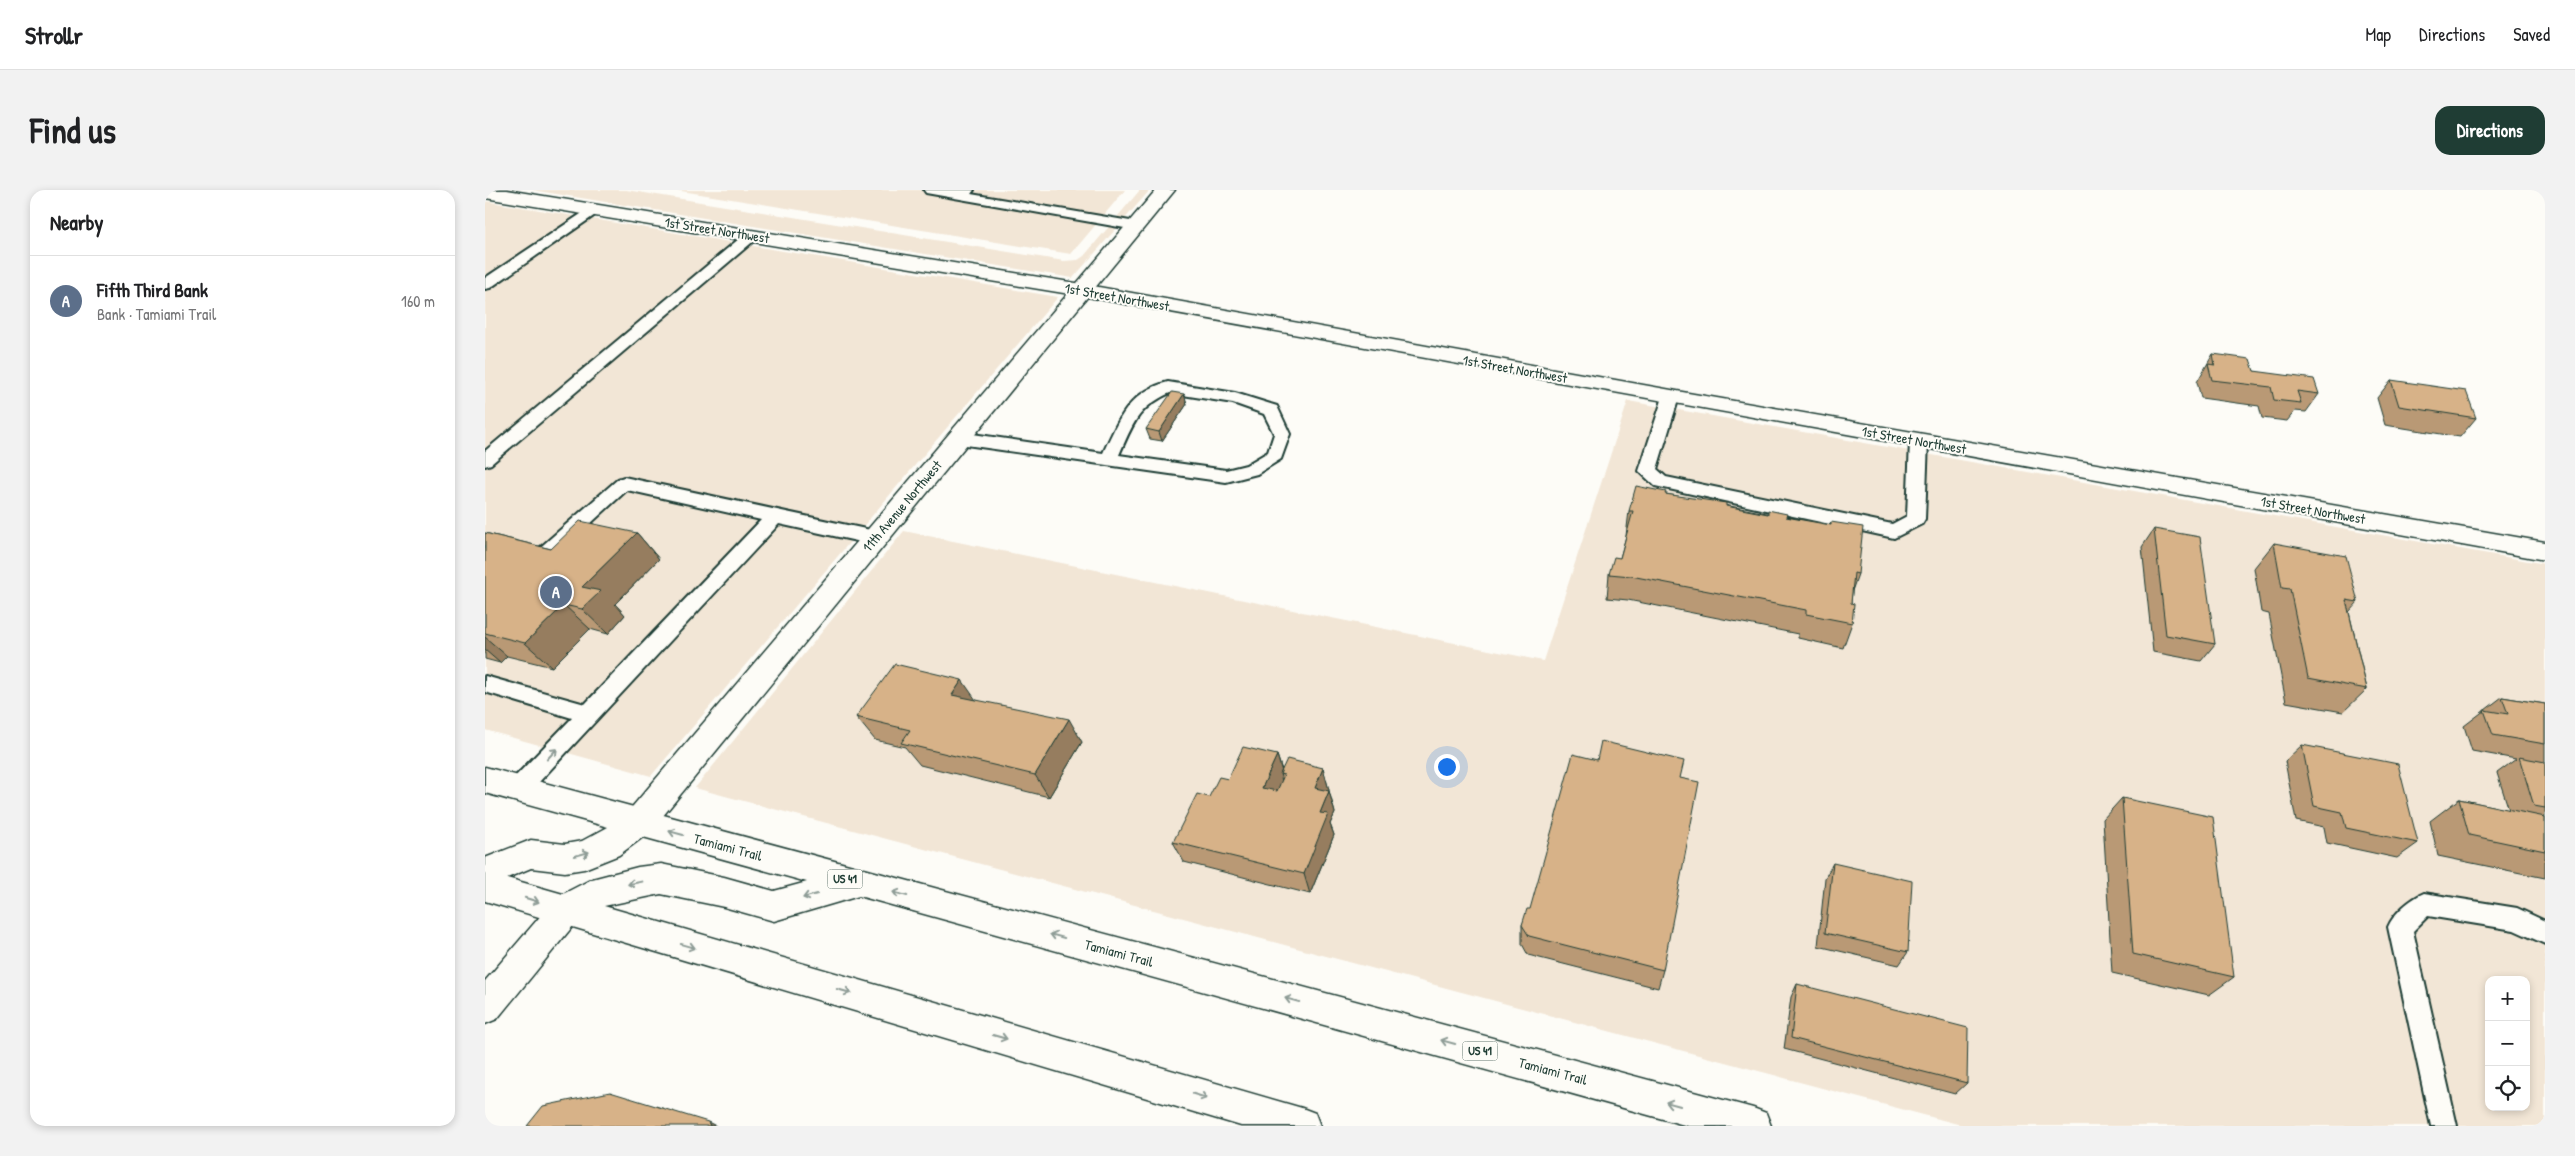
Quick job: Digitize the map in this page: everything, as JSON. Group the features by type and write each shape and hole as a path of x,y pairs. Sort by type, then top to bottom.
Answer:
{"street":[{"name":"11th Avenue Northwest","path":"485,872 531,854 565,858 584,855 608,845 639,823 1166,190"},
{"name":"1st Street Northwest","path":"485,192 1082,290 1671,397 2545,551"},
{"name":"Tamiami Trail","path":"485,780 1704,1119 1753,1126"},
{"path":"485,1007 566,910 592,894 613,887 661,879 709,888 774,906 857,883"},
{"path":"485,886 1249,1119 1302,1126"}],"lane":[{"path":"931,190 963,193 1136,226"},
{"path":"485,285 593,210"},
{"path":"485,460 603,358 751,236"},
{"path":"959,438 1226,476 1251,470 1275,456 1282,434 1271,410 1235,398 1168,387 1144,398 1125,423 1109,458"},
{"path":"1671,397 1647,471 1661,482 1894,531 1916,519 1919,441"},
{"path":"534,564 624,483 875,538"},
{"path":"518,789 775,517"},
{"path":"485,684 589,714"},
{"path":"2444,1126 2400,926 2424,904 2517,919 2545,932"}],"shaded area":[{"path":"532,190 626,190 1064,261 1078,260 1084,256 1140,190 1150,190 1073,278"},
{"path":"675,190 1125,190 1071,254"},
{"path":"485,201 1058,297 651,776 485,730"},
{"path":"1628,401 2545,564 2545,1126 1965,1126 695,788 904,531 1543,661"}],"building":[{"path":"2213,354 2250,359 2254,371 2314,379 2319,394 2297,391 2301,403 2274,400 2271,387 2212,380 2208,364 2215,365"},
{"path":"2391,380 2466,391 2476,418 2399,406"},
{"path":"1172,392 1184,394 1159,432 1146,429"},
{"path":"1636,486 1666,492 1665,494 1726,503 1726,506 1768,514 1768,510 1787,514 1786,517 1831,525 1831,522 1863,527 1858,574 1854,573 1851,603 1854,604 1852,623 1806,614 1806,610 1631,576 1609,574 1614,557 1620,558 1633,511 1629,511"},
{"path":"580,521 637,533 582,587 601,591 582,609 564,605 525,643 485,633 485,533 551,549"},
{"path":"2154,529 2200,537 2215,644 2166,635"},
{"path":"2274,543 2346,556 2358,602 2346,600 2367,689 2308,678 2290,589 2282,588"},
{"path":"895,664 962,680 952,695 1069,719 1035,775 901,743 910,730 856,717"},
{"path":"2502,697 2545,704 2545,744 2493,735 2484,710 2508,714"},
{"path":"1601,741 1684,761 1680,778 1699,782 1663,970 1529,936 1522,925 1527,909 1530,909 1573,754 1597,760"},
{"path":"2302,745 2398,764 2418,843 2346,828 2342,812 2314,806"},
{"path":"1243,747 1277,755 1262,788 1277,791 1284,775 1280,774 1287,759 1323,768 1315,788 1329,791 1320,813 1328,814 1304,874 1173,842 1197,794 1209,797 1219,777 1228,779"},
{"path":"2519,757 2545,762 2545,808 2534,806"},
{"path":"2122,798 2213,817 2234,977 2133,954"},
{"path":"2459,799 2545,817 2545,851 2469,835"},
{"path":"1833,863 1912,881 1908,952 1825,933"},
{"path":"1797,984 1968,1028 1967,1083 1791,1038"},
{"path":"610,1092 708,1122 710,1126 527,1126 543,1106"}],"place":[{"name":"Fifth Third Bank","path":"556,592"}]}
